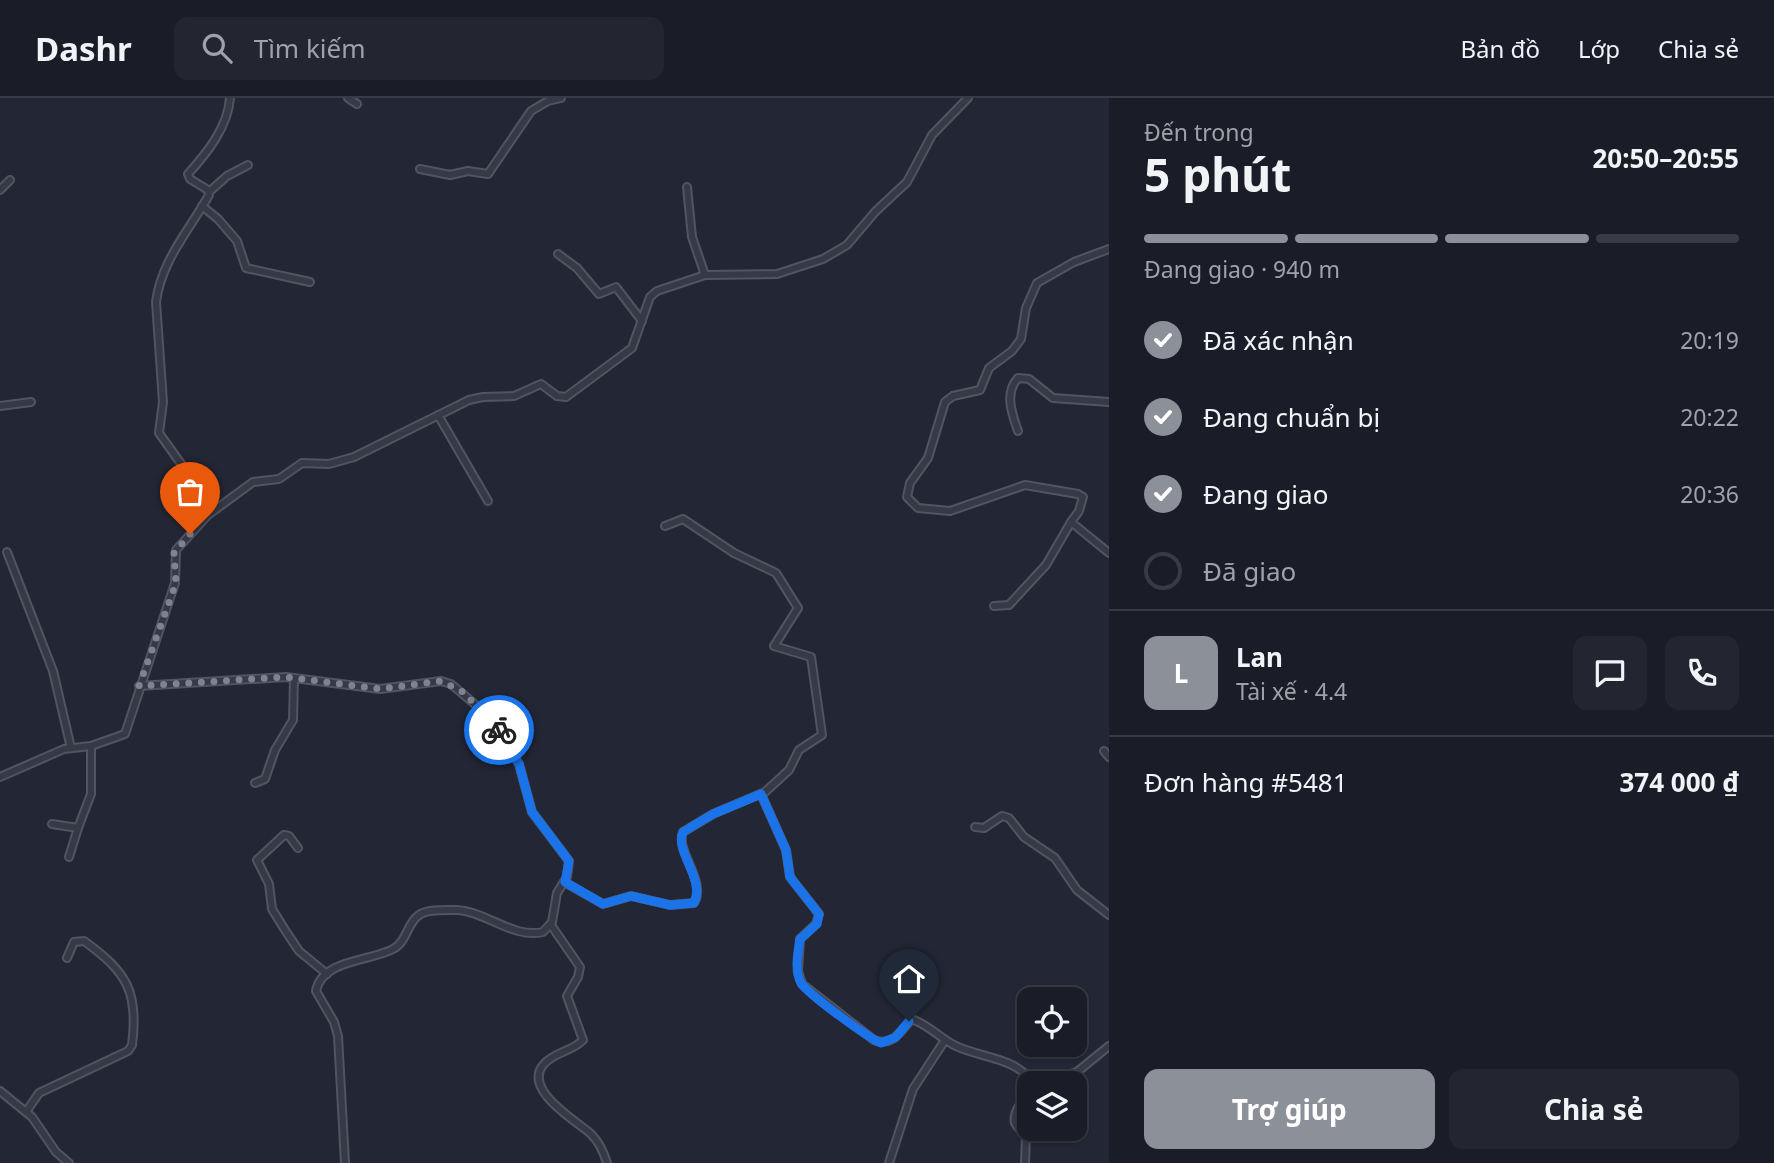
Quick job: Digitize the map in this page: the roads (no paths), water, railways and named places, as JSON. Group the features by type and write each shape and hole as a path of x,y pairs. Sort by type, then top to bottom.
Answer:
{"street":[{"path":"209,192 190,179 188,174 219,132 228,114 230,98"},
{"path":"348,98 358,104"},
{"path":"420,169 450,175 468,171 488,174 531,111 548,101 561,98"},
{"path":"0,777 71,748 92,746 125,734 176,583 176,550 214,510 253,482 279,479 302,463 329,464 354,457 410,432 469,400 514,396 541,384 557,396 566,397 632,348 650,297 657,291 705,275 777,274 840,251 907,182 932,135 968,98"},
{"path":"214,510 179,463 159,430 163,402 157,292 183,234 209,192 227,176 248,165"},
{"path":"0,190 10,180"},
{"path":"687,187 691,237 705,275"},
{"path":"202,206 234,237 246,268 310,282"},
{"path":"994,606 1009,605 1046,565 1082,506 1081,495 1025,485 950,511 918,508 908,501 910,483 928,458 945,402 953,396 980,390 989,368 1018,345 1027,304 1037,283 1074,262 1109,248"},
{"path":"558,254 577,268 599,294 616,287 642,321"},
{"path":"1018,431 1010,401 1011,390 1018,378 1029,379 1053,398 1109,402"},
{"path":"0,407 31,402"},
{"path":"438,415 488,501"},
{"path":"565,882 603,904 631,896 670,905 690,905 696,897 692,867 682,845 683,832 713,814 761,794 789,770 799,750 823,732 811,657 774,646 797,606 781,577 772,570 734,553 683,519 665,526"},
{"path":"1071,522 1109,553"},
{"path":"7,552 53,671 71,748"},
{"path":"139,686 294,678 380,689 441,681 463,692 499,730 519,764 532,812 569,861 565,882 557,892 551,925 580,967 579,978 567,996 583,1040 547,1061 542,1068 541,1081 552,1104 591,1134 607,1163"},
{"path":"256,783 265,779 275,750 293,720 294,678"},
{"path":"69,857 91,794 92,746"},
{"path":"761,794 786,850 790,877 819,914 817,924 800,939 798,971 802,984 873,1040 881,1043 891,1041 912,1020 965,1050 1002,1060 1020,1071"},
{"path":"975,827 984,828 1002,816 1009,818 1024,837 1059,862 1077,890 1109,915"},
{"path":"52,824 78,828"},
{"path":"298,848 289,836 284,835 257,860 270,884 272,909 299,951 327,974"},
{"path":"345,1163 338,1035 334,1022 316,990 327,974 397,947 416,918 423,913 476,912 509,927 537,933 551,925"},
{"path":"26,1112 38,1093 128,1051 132,1045 133,1000 129,984 84,941 74,942 67,958"},
{"path":"889,1163 913,1089 945,1040"},
{"path":"1078,1071 1109,1046"},
{"path":"0,1091 26,1112 56,1152 69,1163"},
{"path":"1025,1163 1026,1141"}]}
